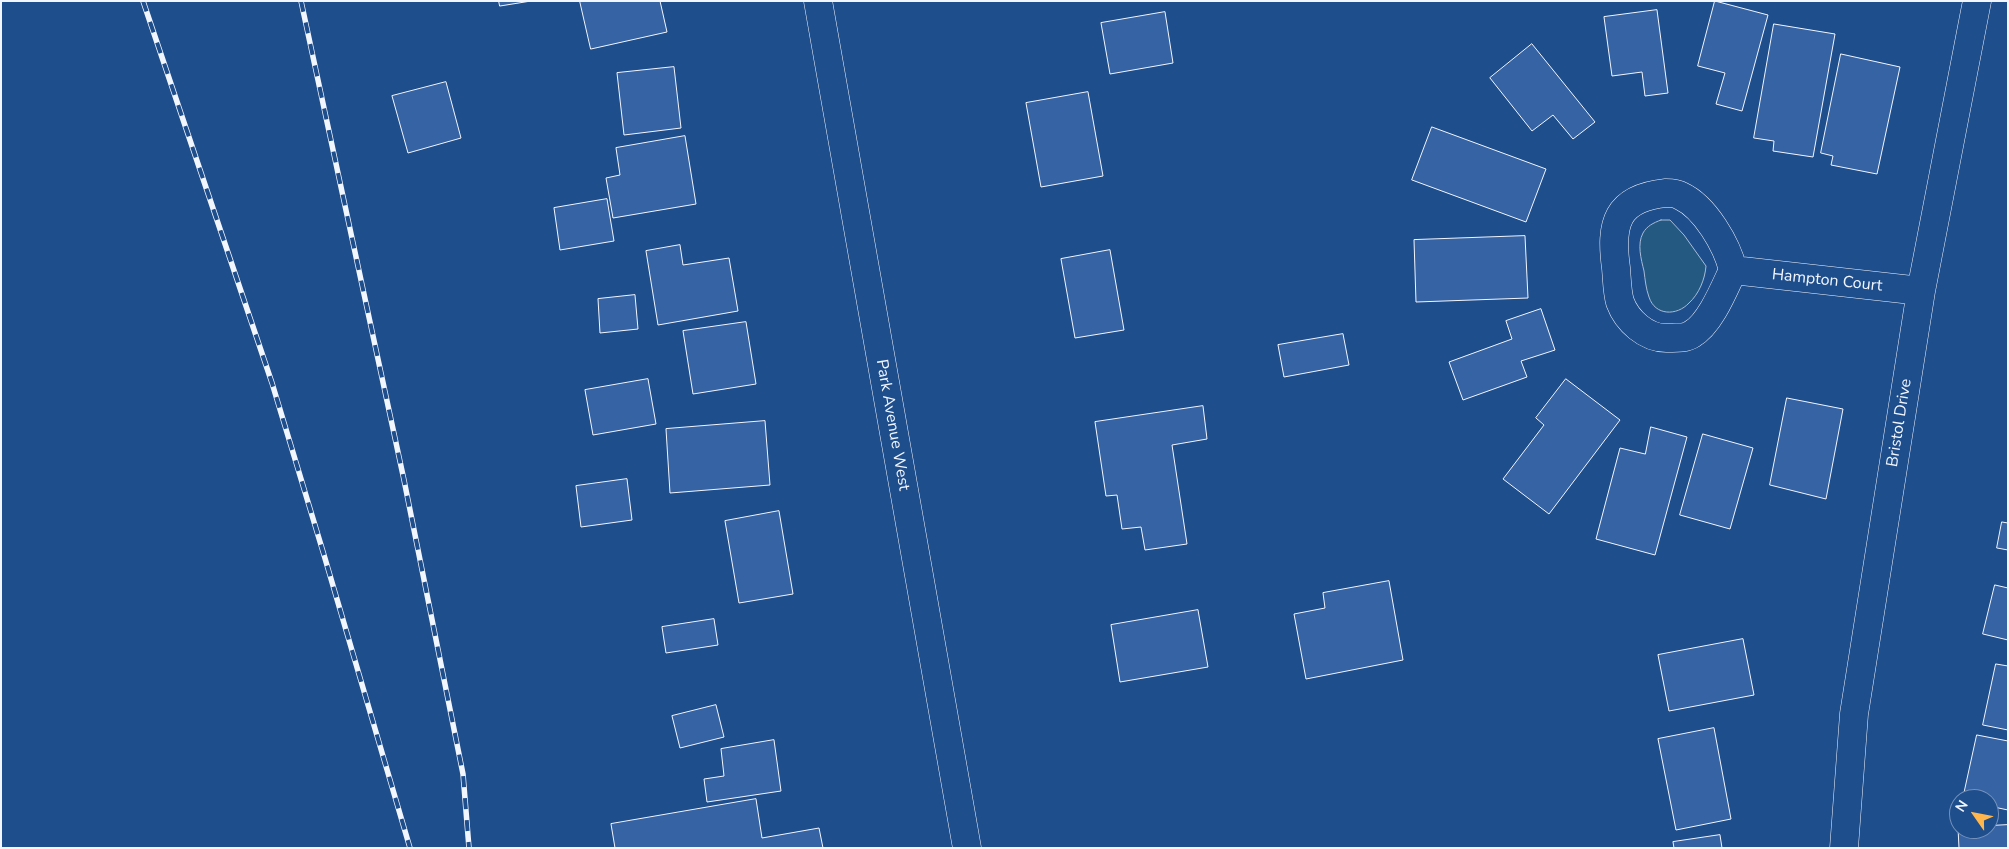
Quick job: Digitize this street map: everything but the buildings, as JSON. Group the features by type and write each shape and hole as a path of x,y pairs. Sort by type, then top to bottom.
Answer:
{"street":[{"name":"Park Avenue West","path":"818,1 966,848"},
{"name":"Bristol Drive","path":"1844,848 1854,714 1921,292 1977,1"},
{"path":"1666,192 1679,195 1692,202 1714,229 1724,246 1733,270 1711,312 1692,335 1678,338 1660,338 1648,334 1626,314 1620,301 1613,246 1614,228 1622,213 1634,202 1649,194 1666,192"},
{"name":"Hampton Court","path":"1733,270 1921,292"}],"shaded area":[{"path":"1661,220 1670,220 1684,235 1706,266 1699,291 1684,307 1673,312 1661,311 1652,303 1647,291 1640,252 1641,237 1650,225"}],"railway":[{"path":"143,1 272,383 410,848"},
{"path":"301,1 404,480 463,774 469,848"}]}
